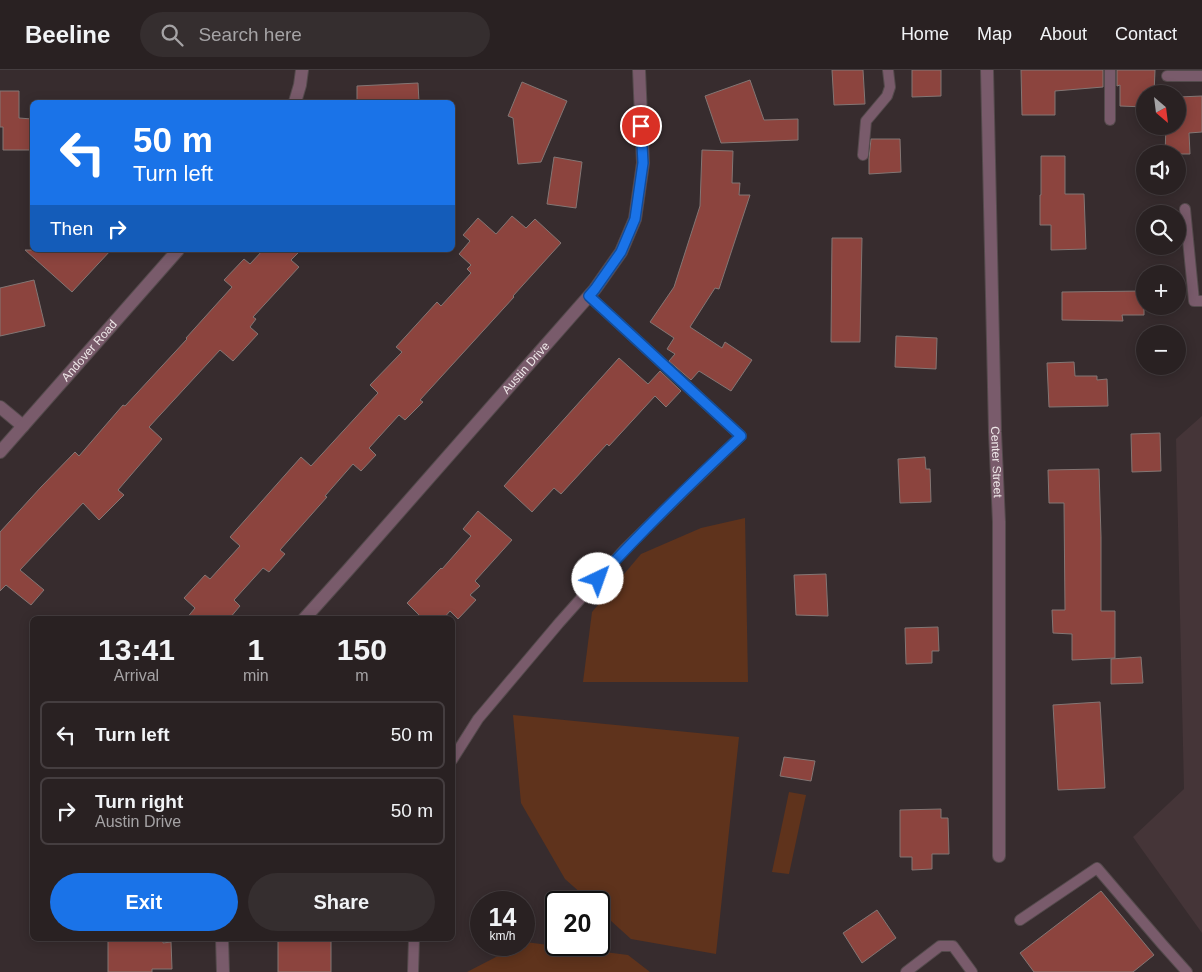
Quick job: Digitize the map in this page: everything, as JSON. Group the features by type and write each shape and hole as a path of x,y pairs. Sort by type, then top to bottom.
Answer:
{"street":[{"path":"296,100 302,70"},
{"name":"Austin Drive","path":"307,616 589,296 621,252 635,219 643,163 639,70"},
{"name":"Center Street","path":"987,70 995,432 999,522 999,856"},
{"name":"Andover Road","path":"0,452 176,252"},
{"path":"0,406 23,426"},
{"path":"222,941 223,972"}],"lane":[{"path":"863,155 866,121 887,96 890,86 888,70"},
{"path":"1110,70 1110,120"},
{"path":"1167,76 1201,74"},
{"path":"1186,219 1194,301 1202,301"},
{"path":"455,755 478,720 559,623 625,549 741,436 589,296"},
{"path":"1020,920 1097,868 1187,972"},
{"path":"413,972 414,941"},
{"path":"906,972 940,946 953,946 972,972"}],"shaded area":[{"path":"1202,416 1202,933 1133,837 1184,789 1176,439"},
{"path":"745,518 748,682 583,682 592,612 641,554 701,528"},
{"path":"513,715 739,737 716,954 631,939 610,920 610,891 579,891 565,879 521,803"},
{"path":"789,792 806,795 789,874 772,872"},
{"path":"535,943 545,945 545,956 610,956 610,953 628,955 650,972 467,972 498,956 535,956"}],"building":[{"path":"832,70 863,70 865,104 834,105"},
{"path":"912,70 941,70 941,96 912,97"},
{"path":"1021,70 1103,70 1103,87 1055,91 1055,115 1022,115"},
{"path":"1117,70 1155,70 1154,85 1136,85 1136,107 1120,106 1120,85 1117,86"},
{"path":"750,80 764,120 798,119 798,140 721,143 705,96"},
{"path":"522,82 567,101 541,162 518,164 513,118 508,116"},
{"path":"418,83 419,100 357,100 357,86"},
{"path":"0,91 19,91 19,118 30,119 30,150 3,150 3,127 0,127"},
{"path":"1202,96 1202,132 1189,133 1190,154 1186,154 1186,145 1165,145 1166,135 1186,135 1186,97"},
{"path":"871,139 900,139 901,172 869,174"},
{"path":"702,150 733,151 732,183 740,183 739,195 750,195 719,289 715,288 690,327 722,348 725,342 752,360 731,391 699,371 691,380 669,361 675,354 667,349 674,338 650,322 674,287 700,206"},
{"path":"1041,156 1065,156 1065,194 1084,194 1086,249 1051,250 1051,225 1040,225"},
{"path":"554,157 582,162 576,208 547,204"},
{"path":"512,216 526,228 535,219 561,243 420,400 423,402 405,420 399,415 369,448 376,455 361,471 353,464 325,496 327,497 280,550 285,554 269,572 263,568 234,600 240,606 232,616 188,616 195,608 184,598 205,575 210,579 240,546 230,537 301,457 311,466 378,393 370,385 402,352 396,347 437,302 441,306 471,273 467,269 471,265 459,254 470,241 463,235 478,218 496,234"},
{"path":"832,238 862,238 860,342 831,342"},
{"path":"25,250 30,250 30,252 109,252 72,292"},
{"path":"261,252 299,252 291,260 299,267 253,317 256,319 250,327 258,334 233,361 220,350 149,427 162,439 118,490 124,495 99,520 83,503 20,570 44,590 31,605 6,585 0,591 0,532 75,452 79,456 123,405 125,406 187,339 232,287 224,280 244,259 250,264"},
{"path":"34,280 45,326 0,336 0,288"},
{"path":"1136,291 1136,315 1122,315 1123,321 1062,320 1062,292"},
{"path":"896,336 937,338 936,369 895,367"},
{"path":"619,358 648,384 660,371 681,391 666,407 655,396 561,494 554,488 532,512 504,486"},
{"path":"1074,362 1075,376 1097,376 1097,380 1107,379 1108,406 1049,407 1047,363"},
{"path":"1160,433 1161,471 1132,472 1131,434"},
{"path":"925,457 926,469 930,469 931,502 900,503 898,459"},
{"path":"1099,469 1101,611 1115,611 1115,658 1072,660 1072,634 1053,633 1052,610 1065,610 1064,503 1049,503 1048,470"},
{"path":"478,511 512,540 475,581 480,586 470,595 476,600 458,619 450,611 446,616 420,616 407,603 442,569 471,536 463,529"},
{"path":"826,574 828,616 796,615 794,575"},
{"path":"938,627 939,651 932,651 932,663 906,664 905,628"},
{"path":"1141,657 1143,683 1111,684 1111,659"},
{"path":"1100,702 1105,788 1058,790 1053,705"},
{"path":"784,757 815,761 811,781 780,776"},
{"path":"941,809 941,818 948,818 949,854 932,854 932,869 912,870 912,857 900,857 900,810"},
{"path":"1101,891 1154,955 1133,972 1034,972 1020,953"},
{"path":"877,910 896,938 862,963 843,933"},
{"path":"108,941 171,942 172,969 152,969 152,972 108,972"},
{"path":"278,941 331,941 331,972 278,972"}],"route":[{"path":"598,579 625,549 741,436 589,296 621,252 635,219 643,163 641,126"}]}
